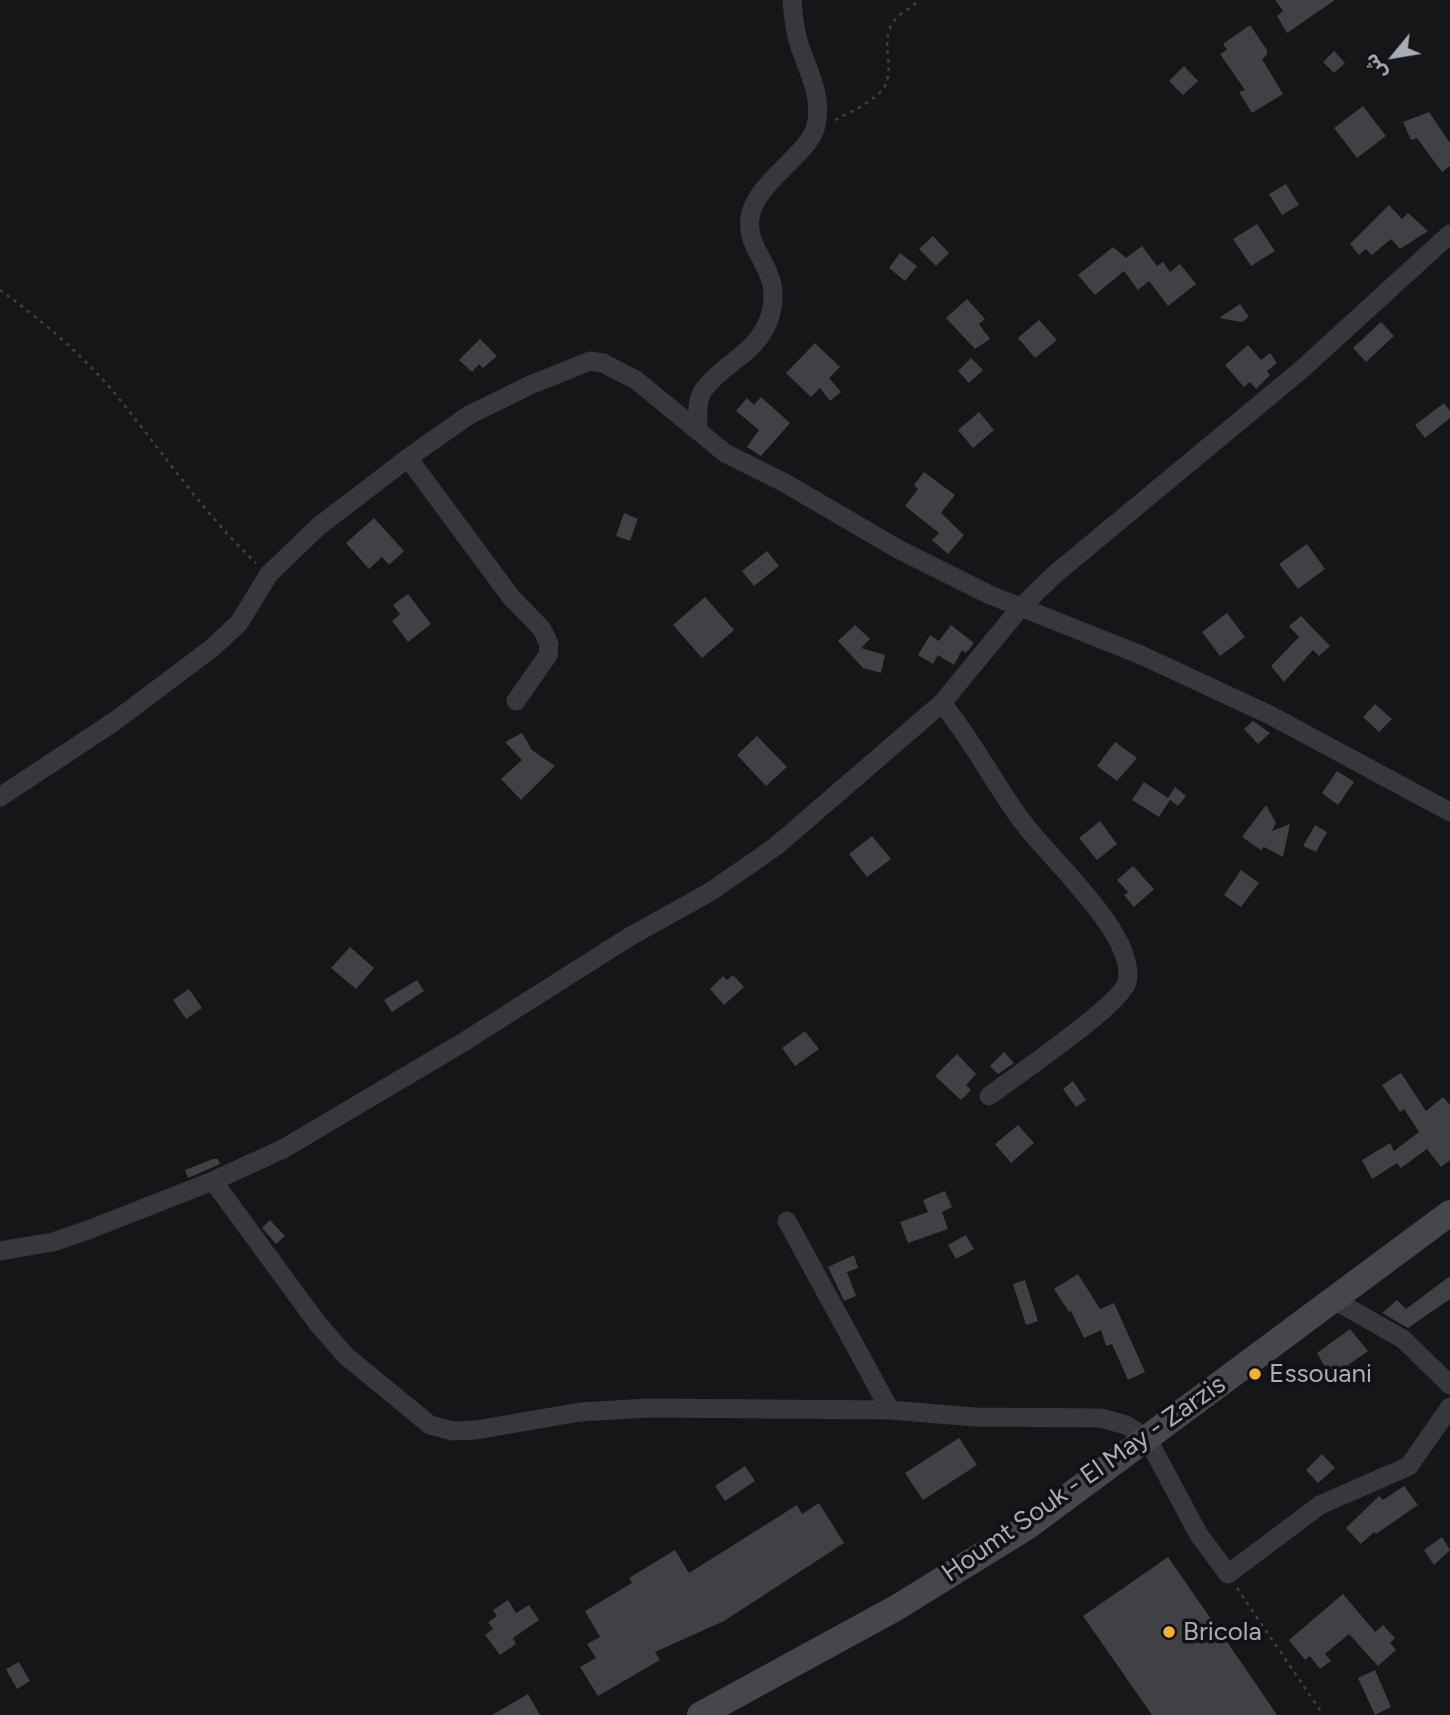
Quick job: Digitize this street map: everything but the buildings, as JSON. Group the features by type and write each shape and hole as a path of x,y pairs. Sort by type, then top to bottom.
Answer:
{"main road":[{"name":"Houmt Souk - El May - Zarzis","path":"713,1712 979,1559 1450,1213"}],"street":[{"path":"698,429 700,398 705,387 754,345 770,317 774,287 751,234 750,218 755,202 814,131 817,104 814,82 800,46 792,0"},
{"path":"0,1251 53,1242 213,1181 282,1149 359,1106 629,937 739,873 775,847 942,703 1021,607 1064,567 1301,370 1450,234"},
{"path":"0,797 115,721 212,649 239,623 269,575 319,526 408,458 469,415 528,386 590,361 603,363 636,380 725,453 785,483 898,549 990,595 1141,655 1257,709 1450,812"},
{"path":"408,458 511,597 542,629 548,644 548,655 516,701"},
{"path":"942,703 972,741 1019,818 1108,922 1128,968 1126,984 1108,1004 989,1096"},
{"path":"213,1181 318,1324 346,1356 430,1424 453,1431 476,1430 580,1412 649,1408 890,1410 975,1417 1101,1418 1126,1425 1147,1438 1199,1535 1227,1574 1320,1505 1409,1466 1450,1408"},
{"path":"787,1221 890,1410"},
{"path":"1334,1300 1403,1339 1450,1385"}],"path":[{"path":"814,131 858,108 884,88 889,74 888,33 894,21 920,0"},
{"path":"0,290 31,314 110,388 233,539 269,575"},
{"path":"1227,1574 1322,1713"}],"place":[{"name":"Essouani","path":"1255,1374"},
{"name":"Bricola","path":"1169,1632"}]}
